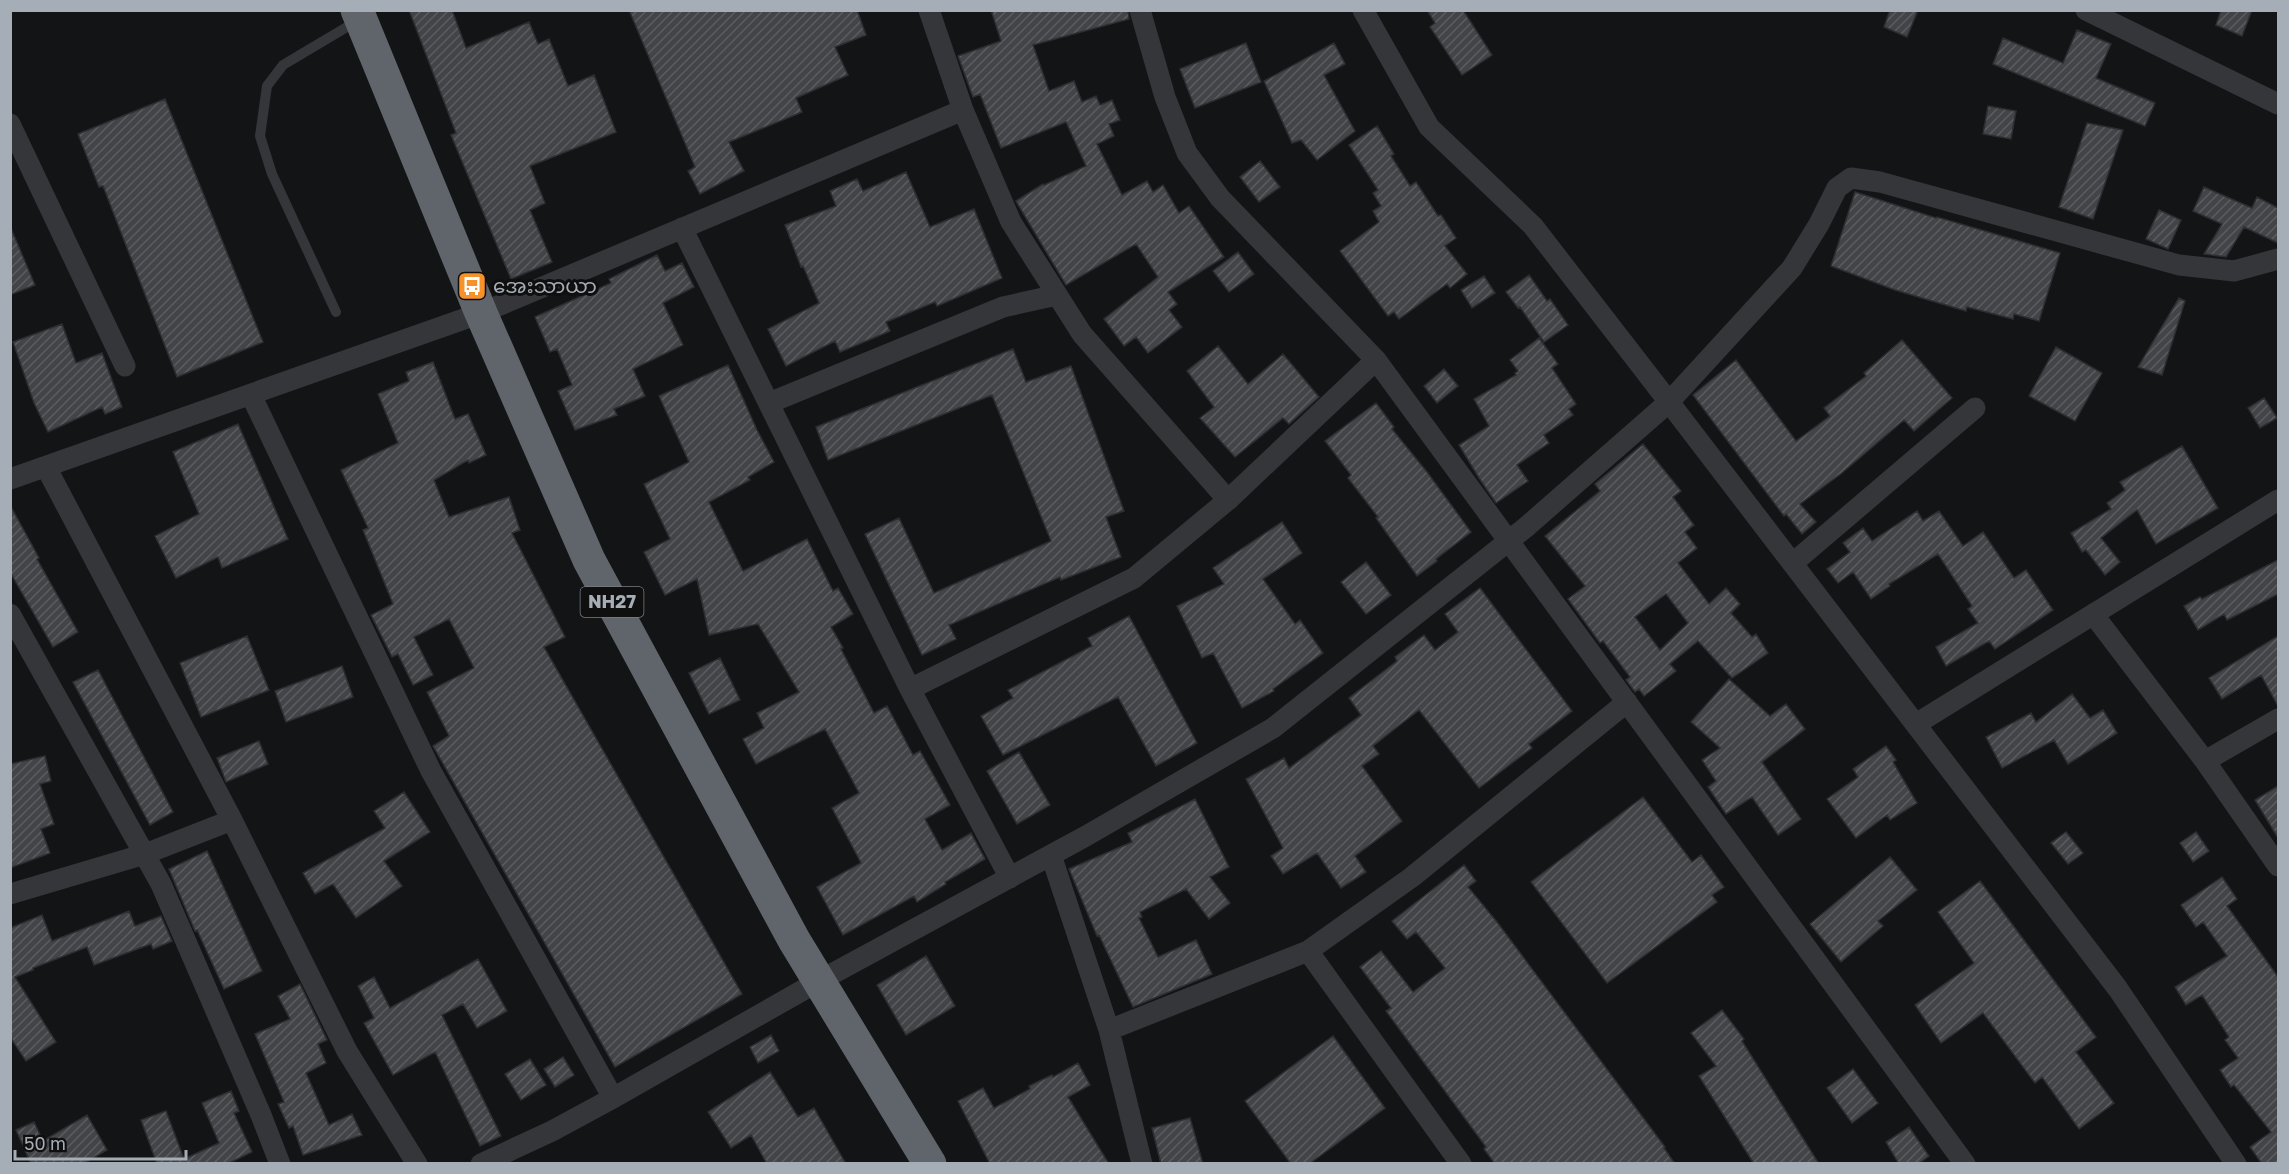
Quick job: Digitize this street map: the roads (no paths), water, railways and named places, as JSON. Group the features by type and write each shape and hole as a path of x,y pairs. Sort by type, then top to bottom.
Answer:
{"highway":[{"name":"NH27","path":"358,15 481,313 589,560 794,940 930,1164"}],"street":[{"path":"929,10 963,110 1011,222 1082,334 1228,500"},
{"path":"1140,10 1166,97 1187,153 1220,198 1376,360 1959,1161"},
{"path":"1363,10 1429,127 1533,226 1670,402 2118,989 2236,1164"},
{"path":"2086,10 2278,104"},
{"path":"10,479 481,313 963,110"},
{"path":"10,124 125,366"},
{"path":"481,1164 552,1131 613,1098 819,981 1010,878 1273,728 1509,540 1670,402 1792,268 1819,224 1837,188 1851,178 1880,182 2180,266 2234,271 2278,259"},
{"path":"682,228 910,688 1010,878"},
{"path":"769,403 1003,307 1057,295"},
{"path":"910,688 1134,578 1228,500 1376,360"},
{"path":"251,395 431,771 613,1098"},
{"path":"1793,563 1975,408"},
{"path":"46,467 232,820 347,1051 417,1164"},
{"path":"1916,724 2278,500"},
{"path":"10,614 161,884 261,1114 280,1164"},
{"path":"2093,614 2205,761 2278,866"},
{"path":"1109,1030 1308,951 1412,877 1627,702"},
{"path":"2205,761 2278,719"},
{"path":"10,894 145,854 232,820"},
{"path":"1051,855 1109,1030 1142,1164"},
{"path":"1308,951 1461,1164"}],"lane":[{"path":"336,312 272,174 260,136 267,86 283,65 358,15"}],"place":[{"name":"အေးသာယာ","path":"472,286"}]}
